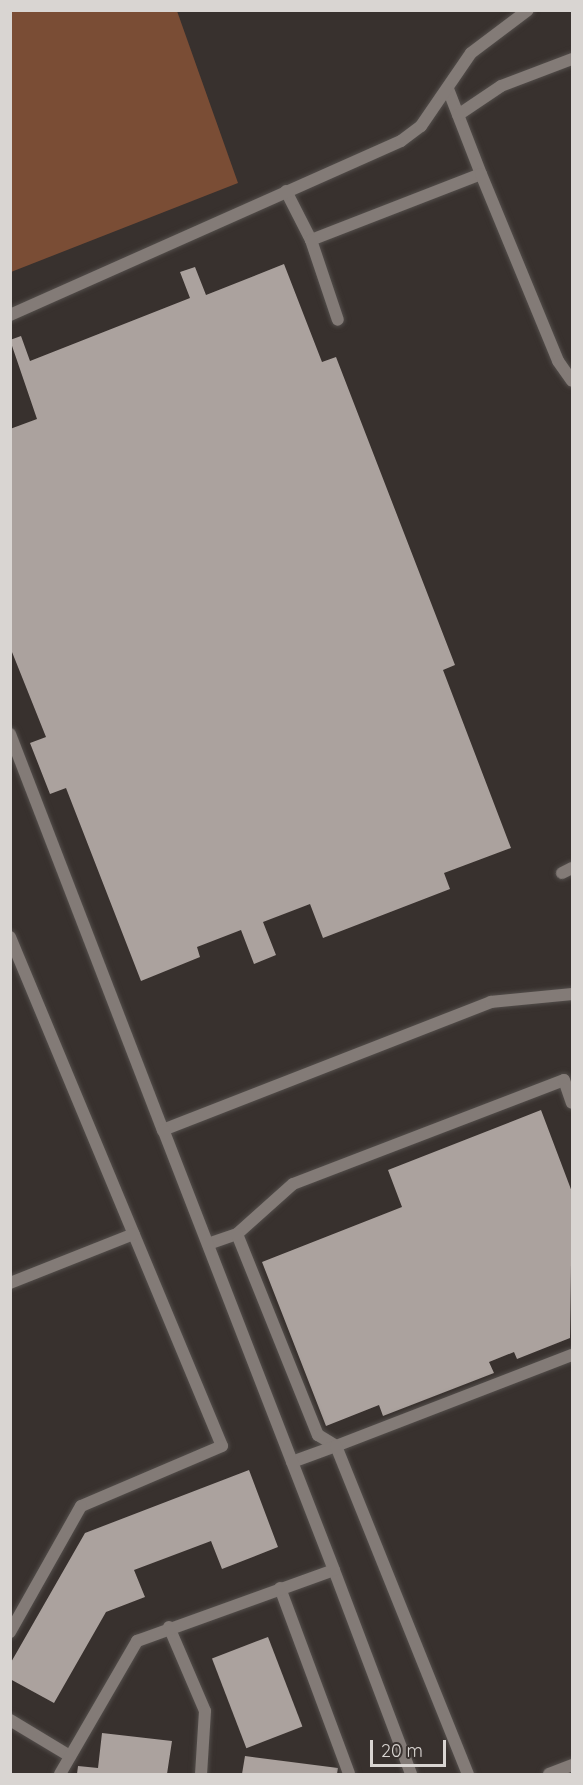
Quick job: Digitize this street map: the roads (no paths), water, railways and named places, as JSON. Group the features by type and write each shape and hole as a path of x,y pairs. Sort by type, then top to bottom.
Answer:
{"lane":[{"path":"10,315 401,141 421,126 471,53 528,10"},
{"path":"458,115 501,86 573,59"},
{"path":"448,89 558,361 573,381"},
{"path":"311,240 481,174"},
{"path":"286,191 311,240 338,320"},
{"path":"10,734 411,1774"},
{"path":"10,938 222,1446 81,1506 10,1632"},
{"path":"163,1130 491,1002 573,994"},
{"path":"208,1244 237,1234 293,1185 314,1176 564,1080 573,1103"},
{"path":"10,1283 134,1234"},
{"path":"237,1234 318,1435 336,1446 468,1774"},
{"path":"292,1462 573,1355"},
{"path":"60,1774 137,1641 169,1627 334,1570"},
{"path":"280,1588 349,1774"},
{"path":"169,1627 205,1711 201,1774"},
{"path":"11,1721 70,1756"},
{"path":"549,1774 573,1765"}]}
